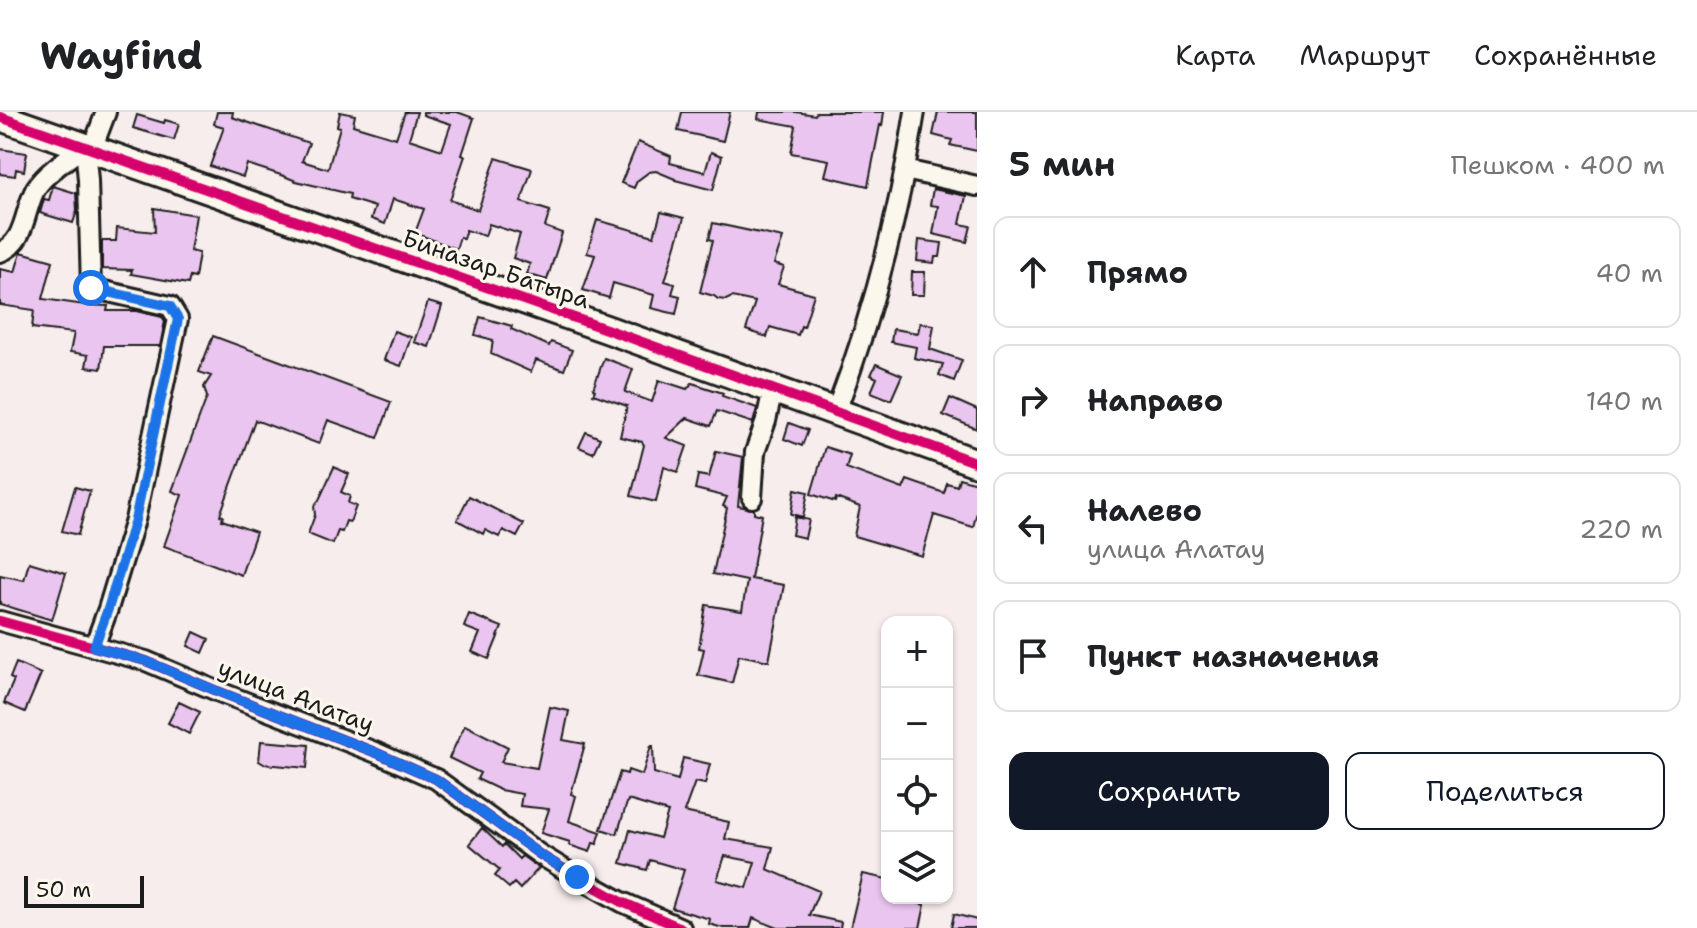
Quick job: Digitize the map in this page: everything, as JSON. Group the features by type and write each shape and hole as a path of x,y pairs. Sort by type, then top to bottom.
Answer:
{"street":[{"path":"94,647 135,520 178,319 170,306 91,288 88,148 106,112"},
{"path":"836,411 855,361 884,261 915,112"},
{"name":"Биназар Батыра","path":"0,117 977,463"},
{"path":"0,252 12,246 20,234 37,185 63,163 88,148"},
{"path":"905,170 977,186"},
{"path":"752,498 755,452 773,389"},
{"name":"улица Алатау","path":"0,621 146,661 436,779 539,854 622,902 681,928"}],"building":[{"path":"217,112 233,112 232,117 309,143 302,161 328,169 340,127 337,126 340,112 355,115 353,125 396,138 405,112 417,112 409,139 442,150 451,124 423,115 423,112 457,112 474,118 450,200 478,210 496,158 532,169 521,202 550,211 545,227 562,233 547,280 527,274 530,264 513,258 520,234 489,224 485,236 466,230 456,249 415,233 424,209 393,199 385,224 371,219 375,207 349,199 350,194 296,181 247,164 243,177 210,166 224,127 214,124"},
{"path":"682,112 730,112 723,141 678,131"},
{"path":"759,112 815,115 816,112 884,112 868,186 825,176 829,160 791,153 796,126 758,119"},
{"path":"938,112 977,112 977,151 950,145 952,140 933,135"},
{"path":"137,115 179,124 174,140 133,128"},
{"path":"638,142 671,156 670,163 705,172 711,152 722,156 713,190 675,180 656,171 637,181 634,188 621,183"},
{"path":"0,149 27,153 24,171 16,169 15,176 0,174"},
{"path":"53,186 76,193 77,211 73,223 40,213 44,199 49,200"},
{"path":"933,189 966,196 960,224 971,226 967,242 933,234 938,206 930,205"},
{"path":"154,208 196,215 190,251 199,253 195,278 190,277 188,284 131,274 132,270 102,269 102,241 116,241 117,228 155,232"},
{"path":"661,212 684,218 665,281 675,284 672,294 680,296 676,314 651,308 654,295 613,283 609,298 583,290 595,255 587,253 597,220 654,236"},
{"path":"713,223 783,238 774,264 784,267 778,284 814,294 804,327 801,326 798,335 770,327 767,337 746,330 755,302 732,297 718,299 700,292 713,240 709,239"},
{"path":"919,240 942,243 940,257 935,257 934,263 917,261"},
{"path":"21,252 53,261 43,299 108,306 107,311 137,311 162,317 165,321 160,346 104,346 101,369 86,367 88,355 70,352 74,333 32,328 34,310 0,305 0,269 15,272"},
{"path":"912,272 925,272 924,295 911,295"},
{"path":"428,302 442,306 429,347 414,342"},
{"path":"480,317 512,326 511,329 549,346 551,342 572,350 564,370 536,360 531,372 491,354 493,340 475,335"},
{"path":"920,323 934,325 930,349 962,360 954,381 939,375 943,364 914,358 916,347 891,342 893,329 918,333"},
{"path":"394,331 411,337 401,366 384,360"},
{"path":"213,336 391,402 378,438 328,420 319,444 255,420 220,515 223,516 222,520 256,532 241,575 164,546 182,495 172,491 207,397 204,387 211,376 199,372"},
{"path":"604,358 633,369 625,392 652,402 659,380 687,389 692,383 757,408 753,423 717,411 711,426 687,418 666,438 687,446 678,472 664,467 656,502 631,496 644,445 620,437 627,406 593,394"},
{"path":"876,364 902,375 891,400 871,392 877,378 871,375"},
{"path":"950,398 977,410 977,429 943,415"},
{"path":"789,423 808,430 802,446 784,439"},
{"path":"586,432 600,438 593,453 579,447"},
{"path":"825,447 850,455 846,468 903,489 907,480 944,493 947,483 957,486 959,478 977,483 977,512 973,527 934,515 922,556 854,536 860,507 836,498 835,502 811,494"},
{"path":"716,451 743,457 738,506 754,509 754,513 762,515 751,579 784,585 769,661 739,655 732,683 698,675 704,649 699,648 706,605 742,611 747,581 713,574 727,497 695,489 698,475 709,477"},
{"path":"334,467 349,474 341,492 350,496 348,503 356,506 350,522 346,521 342,532 338,531 333,544 308,534 315,515 314,506"},
{"path":"75,487 90,491 78,535 62,531"},
{"path":"795,489 808,492 803,517 791,514"},
{"path":"469,496 524,524 517,537 503,530 499,537 485,530 483,534 457,520"},
{"path":"795,517 809,520 805,538 792,535"},
{"path":"29,562 66,573 52,620 0,604 0,575 24,580"},
{"path":"469,614 502,627 489,659 472,652 480,633 464,627"},
{"path":"194,632 209,639 203,653 188,646"},
{"path":"16,663 41,674 25,712 4,703 14,680 10,678"},
{"path":"179,702 200,712 189,734 168,723"},
{"path":"550,707 569,711 563,740 585,744 571,794 576,796 569,821 601,832 590,852 541,833 549,809 520,806 522,794 500,790 477,779 480,773 449,758 465,725 508,747 501,762 537,768"},
{"path":"261,741 309,745 307,768 264,764 259,761"},
{"path":"651,746 654,773 678,780 683,758 710,764 705,784 695,782 684,812 729,822 725,839 773,847 767,869 819,891 809,915 841,922 840,928 778,928 753,918 750,928 723,928 709,924 710,919 672,908 684,870 650,860 647,870 621,863 630,830 660,838 668,812 628,800 617,834 601,829 620,772 627,774 628,770 642,775","holes":["725,856 755,862 747,888 717,880"]},
{"path":"482,828 519,859 522,856 539,868 520,889 514,883 509,888 495,876 500,870 469,844"},
{"path":"863,874 881,878 881,904 925,905 920,928 850,928"},
{"path":"954,914 977,920 977,928 951,928"}],"cycle path":[{"path":"0,117 606,329 977,463"},
{"path":"0,621 146,661 436,779 539,854 622,902 681,928"}],"route":[{"path":"91,288 170,306 178,319 135,520 94,647 146,661 436,779 539,854 577,877"}]}
